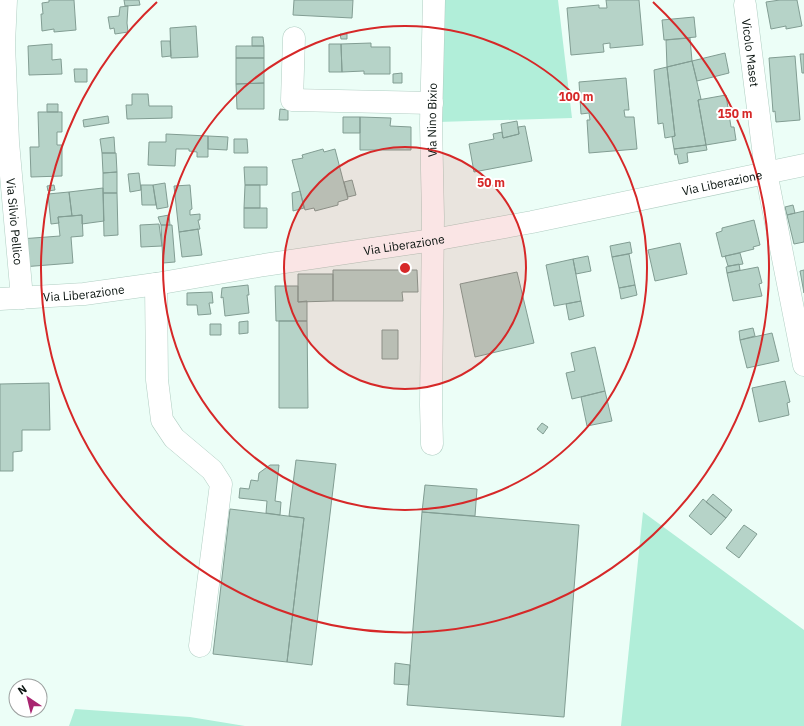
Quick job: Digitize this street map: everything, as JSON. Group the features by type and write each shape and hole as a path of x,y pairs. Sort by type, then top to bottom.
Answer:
{"main road":[{"name":"Via Silvio Pellico","path":"6,0 4,44 8,142 22,298"},
{"name":"Via Nino Bixio","path":"432,444 432,103 434,0"},
{"name":"Vicolo Maset","path":"745,5 766,172 804,365"},
{"path":"294,38 292,100 432,103"},
{"name":"Via Liberazione","path":"0,300 84,294 433,240 532,222 804,165"},
{"path":"156,284 157,380 162,420 174,438 212,470 221,484 200,646"}],"green space":[{"path":"445,0 558,0 572,118 438,122"},
{"path":"643,512 804,630 804,726 621,726"},
{"path":"75,709 190,717 245,726 69,726"}],"building":[{"path":"49,0 74,0 76,30 54,32 54,29 42,31 42,3 49,2"},
{"path":"124,0 139,0 140,5 125,6"},
{"path":"294,0 353,0 352,18 293,15"},
{"path":"606,0 639,0 643,45 610,48 610,43 603,44 604,52 571,55 567,8 599,5 599,8 607,8"},
{"path":"797,0 802,26 786,29 786,26 771,29 766,2"},
{"path":"128,6 128,32 115,34 114,28 110,29 108,17 119,16 120,7"},
{"path":"694,17 696,37 664,40 662,20"},
{"path":"196,26 198,57 171,58 170,28"},
{"path":"340,34 347,34 347,39 341,39"},
{"path":"252,37 263,37 264,46 252,46"},
{"path":"690,38 692,61 667,67 666,40"},
{"path":"161,41 170,41 171,56 162,57"},
{"path":"371,43 371,47 390,47 390,74 364,74 364,71 342,72 341,44"},
{"path":"52,44 52,60 61,59 62,74 29,75 28,46"},
{"path":"329,44 341,44 342,72 329,72"},
{"path":"236,46 264,46 264,58 236,58"},
{"path":"725,53 729,73 697,81 692,61"},
{"path":"800,54 804,54 804,73 802,73"},
{"path":"795,56 800,120 776,122 775,111 773,112 769,58"},
{"path":"236,58 264,58 264,83 236,84"},
{"path":"692,61 701,99 698,100 706,145 674,149 672,137 675,136 667,67"},
{"path":"667,67 675,136 665,138 663,123 658,124 654,70"},
{"path":"74,69 87,69 87,82 75,82"},
{"path":"402,73 402,83 393,83 393,74"},
{"path":"626,78 629,110 624,110 625,117 634,117 637,149 589,153 587,120 590,120 589,113 581,114 579,82"},
{"path":"264,83 264,109 237,109 236,84"},
{"path":"132,94 148,94 149,106 172,106 172,118 127,119 126,105 132,105"},
{"path":"726,95 731,127 734,127 736,140 706,145 698,100"},
{"path":"47,104 58,104 58,112 47,112"},
{"path":"280,109 288,110 288,120 279,120"},
{"path":"38,112 62,112 62,132 57,132 57,145 62,145 62,176 31,177 30,147 39,147"},
{"path":"108,116 109,123 84,127 83,120"},
{"path":"343,117 360,117 360,133 343,133"},
{"path":"360,117 391,118 390,126 411,127 411,150 360,150"},
{"path":"517,121 519,134 503,138 501,124"},
{"path":"525,126 532,161 474,172 469,144 494,139 493,134 502,132 503,138 519,134 518,127"},
{"path":"166,134 208,136 208,157 197,157 197,152 189,151 189,149 176,149 175,166 148,165 149,142 166,142"},
{"path":"208,136 228,137 227,150 208,149"},
{"path":"114,137 115,153 102,153 100,139"},
{"path":"234,139 247,139 248,153 234,153"},
{"path":"706,145 707,150 687,153 688,162 679,164 677,154 675,155 674,149"},
{"path":"323,149 324,152 335,149 348,199 338,202 338,205 315,211 314,208 305,210 292,160 303,158 302,155"},
{"path":"102,153 116,153 117,172 103,173"},
{"path":"244,167 267,167 267,185 245,185"},
{"path":"117,172 117,193 103,193 103,173"},
{"path":"139,173 141,190 130,192 128,174"},
{"path":"352,180 356,195 348,197 344,182"},
{"path":"165,183 168,207 157,209 153,185"},
{"path":"54,185 55,190 48,191 47,186"},
{"path":"141,185 153,185 156,205 142,205"},
{"path":"190,185 192,209 190,210 190,215 200,214 200,220 198,220 200,229 179,232 174,186"},
{"path":"245,185 260,185 260,208 244,208"},
{"path":"103,188 104,221 82,224 82,215 72,216 69,192"},
{"path":"300,191 304,208 293,211 292,193"},
{"path":"69,192 72,216 58,217 59,223 51,224 48,194"},
{"path":"103,193 117,193 118,235 104,236"},
{"path":"793,205 795,213 787,215 785,207"},
{"path":"244,208 267,208 267,228 244,228"},
{"path":"804,211 804,242 794,244 787,215"},
{"path":"82,215 83,236 71,237 73,263 22,267 20,239 60,236 58,217"},
{"path":"169,215 170,225 161,225 158,217"},
{"path":"754,220 760,245 753,247 754,249 722,257 716,233 722,231 722,228"},
{"path":"159,224 162,246 141,247 140,225"},
{"path":"161,225 172,225 175,262 163,263"},
{"path":"198,229 202,255 182,257 179,232"},
{"path":"630,242 632,253 612,257 610,246"},
{"path":"680,243 687,274 655,281 648,250"},
{"path":"740,253 743,264 728,266 725,256"},
{"path":"629,254 635,285 619,288 612,257"},
{"path":"588,256 591,271 576,274 573,259"},
{"path":"573,259 581,301 554,306 546,265"},
{"path":"739,264 740,270 727,273 726,267"},
{"path":"758,267 762,283 759,284 762,296 733,301 727,273"},
{"path":"333,270 417,270 418,292 402,292 403,301 333,301"},
{"path":"804,270 804,293 800,271"},
{"path":"517,272 534,343 475,357 460,284"},
{"path":"298,274 333,274 333,301 298,302"},
{"path":"248,285 249,295 247,295 249,313 225,316 223,297 221,298 222,288"},
{"path":"635,285 637,295 621,299 619,288"},
{"path":"275,286 298,286 298,302 307,301 307,321 276,321"},
{"path":"212,292 213,303 209,303 211,314 198,315 197,305 187,305 187,293"},
{"path":"581,301 584,316 569,320 566,304"},
{"path":"248,321 248,333 239,334 239,322"},
{"path":"279,321 307,321 308,408 279,408"},
{"path":"210,324 221,324 221,335 210,335"},
{"path":"753,328 755,336 740,340 739,331"},
{"path":"382,330 398,330 398,359 382,359"},
{"path":"772,333 779,361 747,368 740,340"},
{"path":"595,347 605,391 572,399 566,373 575,371 571,353"},
{"path":"785,381 790,402 787,403 789,415 759,422 752,388"},
{"path":"49,383 50,430 22,430 22,451 13,452 13,471 0,471 0,384"},
{"path":"605,391 612,421 587,426 581,397"},
{"path":"542,423 548,427 543,434 537,429"},
{"path":"296,460 336,464 312,665 287,662 304,518 289,516"},
{"path":"270,465 279,465 275,501 281,502 280,515 266,513 267,501 239,498 240,488 249,489 251,480 258,481 259,473"},
{"path":"425,485 477,489 475,516 422,512"},
{"path":"713,494 732,510 726,518 706,502"},
{"path":"703,499 726,518 711,535 689,516"},
{"path":"230,509 304,518 287,662 213,654"},
{"path":"422,512 579,525 564,717 407,705"},
{"path":"744,525 757,534 739,558 726,548"},
{"path":"395,663 410,665 409,685 394,684"}]}
